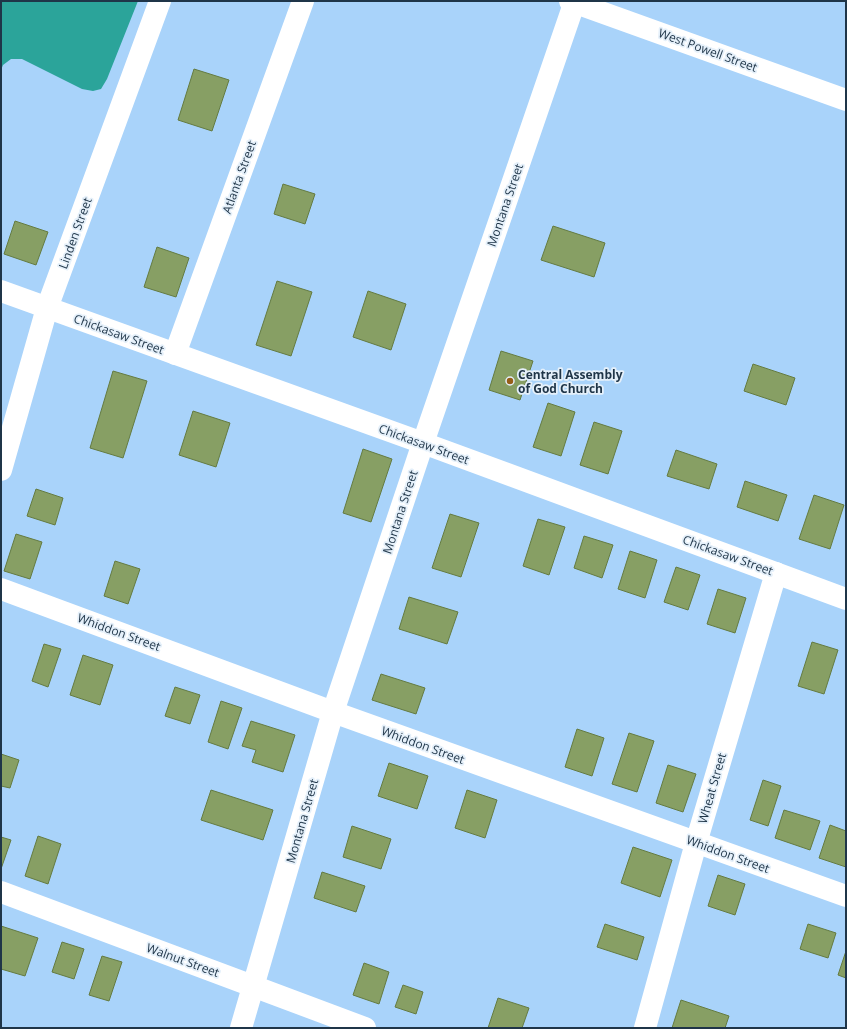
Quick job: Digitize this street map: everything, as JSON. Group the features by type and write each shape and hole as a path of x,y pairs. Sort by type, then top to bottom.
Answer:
{"street":[{"name":"Linden Street","path":"1,470 47,308 160,1"},
{"name":"Atlanta Street","path":"175,354 303,1"},
{"name":"West Powell Street","path":"573,2 846,100"},
{"name":"Montana Street","path":"241,1028 333,712 573,2"},
{"name":"Chickasaw Street","path":"1,291 423,443 846,599"},
{"name":"Wheat Street","path":"645,1028 696,843 776,573"},
{"name":"Whiddon Street","path":"1,589 333,712 846,896"},
{"name":"Walnut Street","path":"1,892 365,1028"}],"shaded area":[{"path":"1,1 138,1 107,79 101,89 93,91 82,89 22,59 11,59 3,65 1,70"}],"building":[{"path":"194,69 229,80 212,131 178,120"},
{"path":"283,184 315,194 305,224 274,214"},
{"path":"15,221 48,232 36,265 4,254"},
{"path":"553,226 605,243 594,277 541,260"},
{"path":"157,247 189,258 176,297 144,287"},
{"path":"277,281 312,292 291,356 256,345"},
{"path":"368,291 406,304 391,350 353,337"},
{"path":"501,351 533,361 520,400 489,390"},
{"path":"753,364 795,378 786,405 744,391"},
{"path":"113,371 147,381 123,458 90,448"},
{"path":"548,403 575,412 561,456 533,447"},
{"path":"193,411 230,423 216,467 179,455"},
{"path":"594,422 622,431 608,474 580,465"},
{"path":"363,449 392,459 371,522 343,513"},
{"path":"676,450 717,464 709,489 667,476"},
{"path":"745,481 787,495 778,521 737,507"},
{"path":"36,489 63,498 55,525 27,516"},
{"path":"814,495 844,505 830,549 799,539"},
{"path":"450,514 479,523 461,577 432,568"},
{"path":"538,519 565,527 549,575 523,566"},
{"path":"16,534 42,542 30,579 4,571"},
{"path":"584,536 613,545 602,578 574,568"},
{"path":"630,551 657,560 645,598 618,589"},
{"path":"115,561 140,569 128,604 104,596"},
{"path":"676,567 700,575 688,610 664,602"},
{"path":"718,589 746,598 735,633 707,624"},
{"path":"409,597 458,612 447,644 399,629"},
{"path":"812,642 838,650 824,694 798,686"},
{"path":"44,644 61,649 48,687 32,681"},
{"path":"83,655 113,665 100,705 70,695"},
{"path":"381,674 425,688 416,714 372,700"},
{"path":"175,687 200,695 190,724 165,716"},
{"path":"221,701 242,708 228,749 208,742"},
{"path":"251,721 295,735 283,772 252,762 256,750 242,746"},
{"path":"577,729 604,738 592,776 565,767"},
{"path":"629,733 654,741 637,792 612,784"},
{"path":"1,754 19,760 10,788 1,786"},
{"path":"389,763 428,776 417,809 378,796"},
{"path":"668,765 696,774 683,812 656,803"},
{"path":"763,780 781,786 768,826 750,820"},
{"path":"211,790 273,810 263,840 201,820"},
{"path":"467,790 497,800 485,838 455,828"},
{"path":"784,810 820,821 810,850 775,838"},
{"path":"830,825 846,831 846,867 819,858"},
{"path":"352,826 391,839 381,869 343,857"},
{"path":"38,836 61,844 48,884 25,876"},
{"path":"1,837 11,840 1,869"},
{"path":"633,847 672,860 660,897 621,883"},
{"path":"322,872 365,886 356,912 314,898"},
{"path":"718,875 745,884 735,915 708,906"},
{"path":"605,924 644,937 637,960 597,947"},
{"path":"808,924 836,933 828,958 800,949"},
{"path":"1,926 38,938 25,976 1,969"},
{"path":"62,942 84,949 74,979 52,972"},
{"path":"846,951 846,978 838,975"},
{"path":"102,956 122,962 109,1001 89,995"},
{"path":"364,963 389,972 379,1004 353,995"},
{"path":"403,985 423,992 416,1014 395,1007"},
{"path":"498,998 529,1008 522,1028 488,1028"},
{"path":"681,1000 729,1016 725,1028 672,1028"}],"place":[{"name":"Central Assembly of God Church","path":"510,381"}]}
